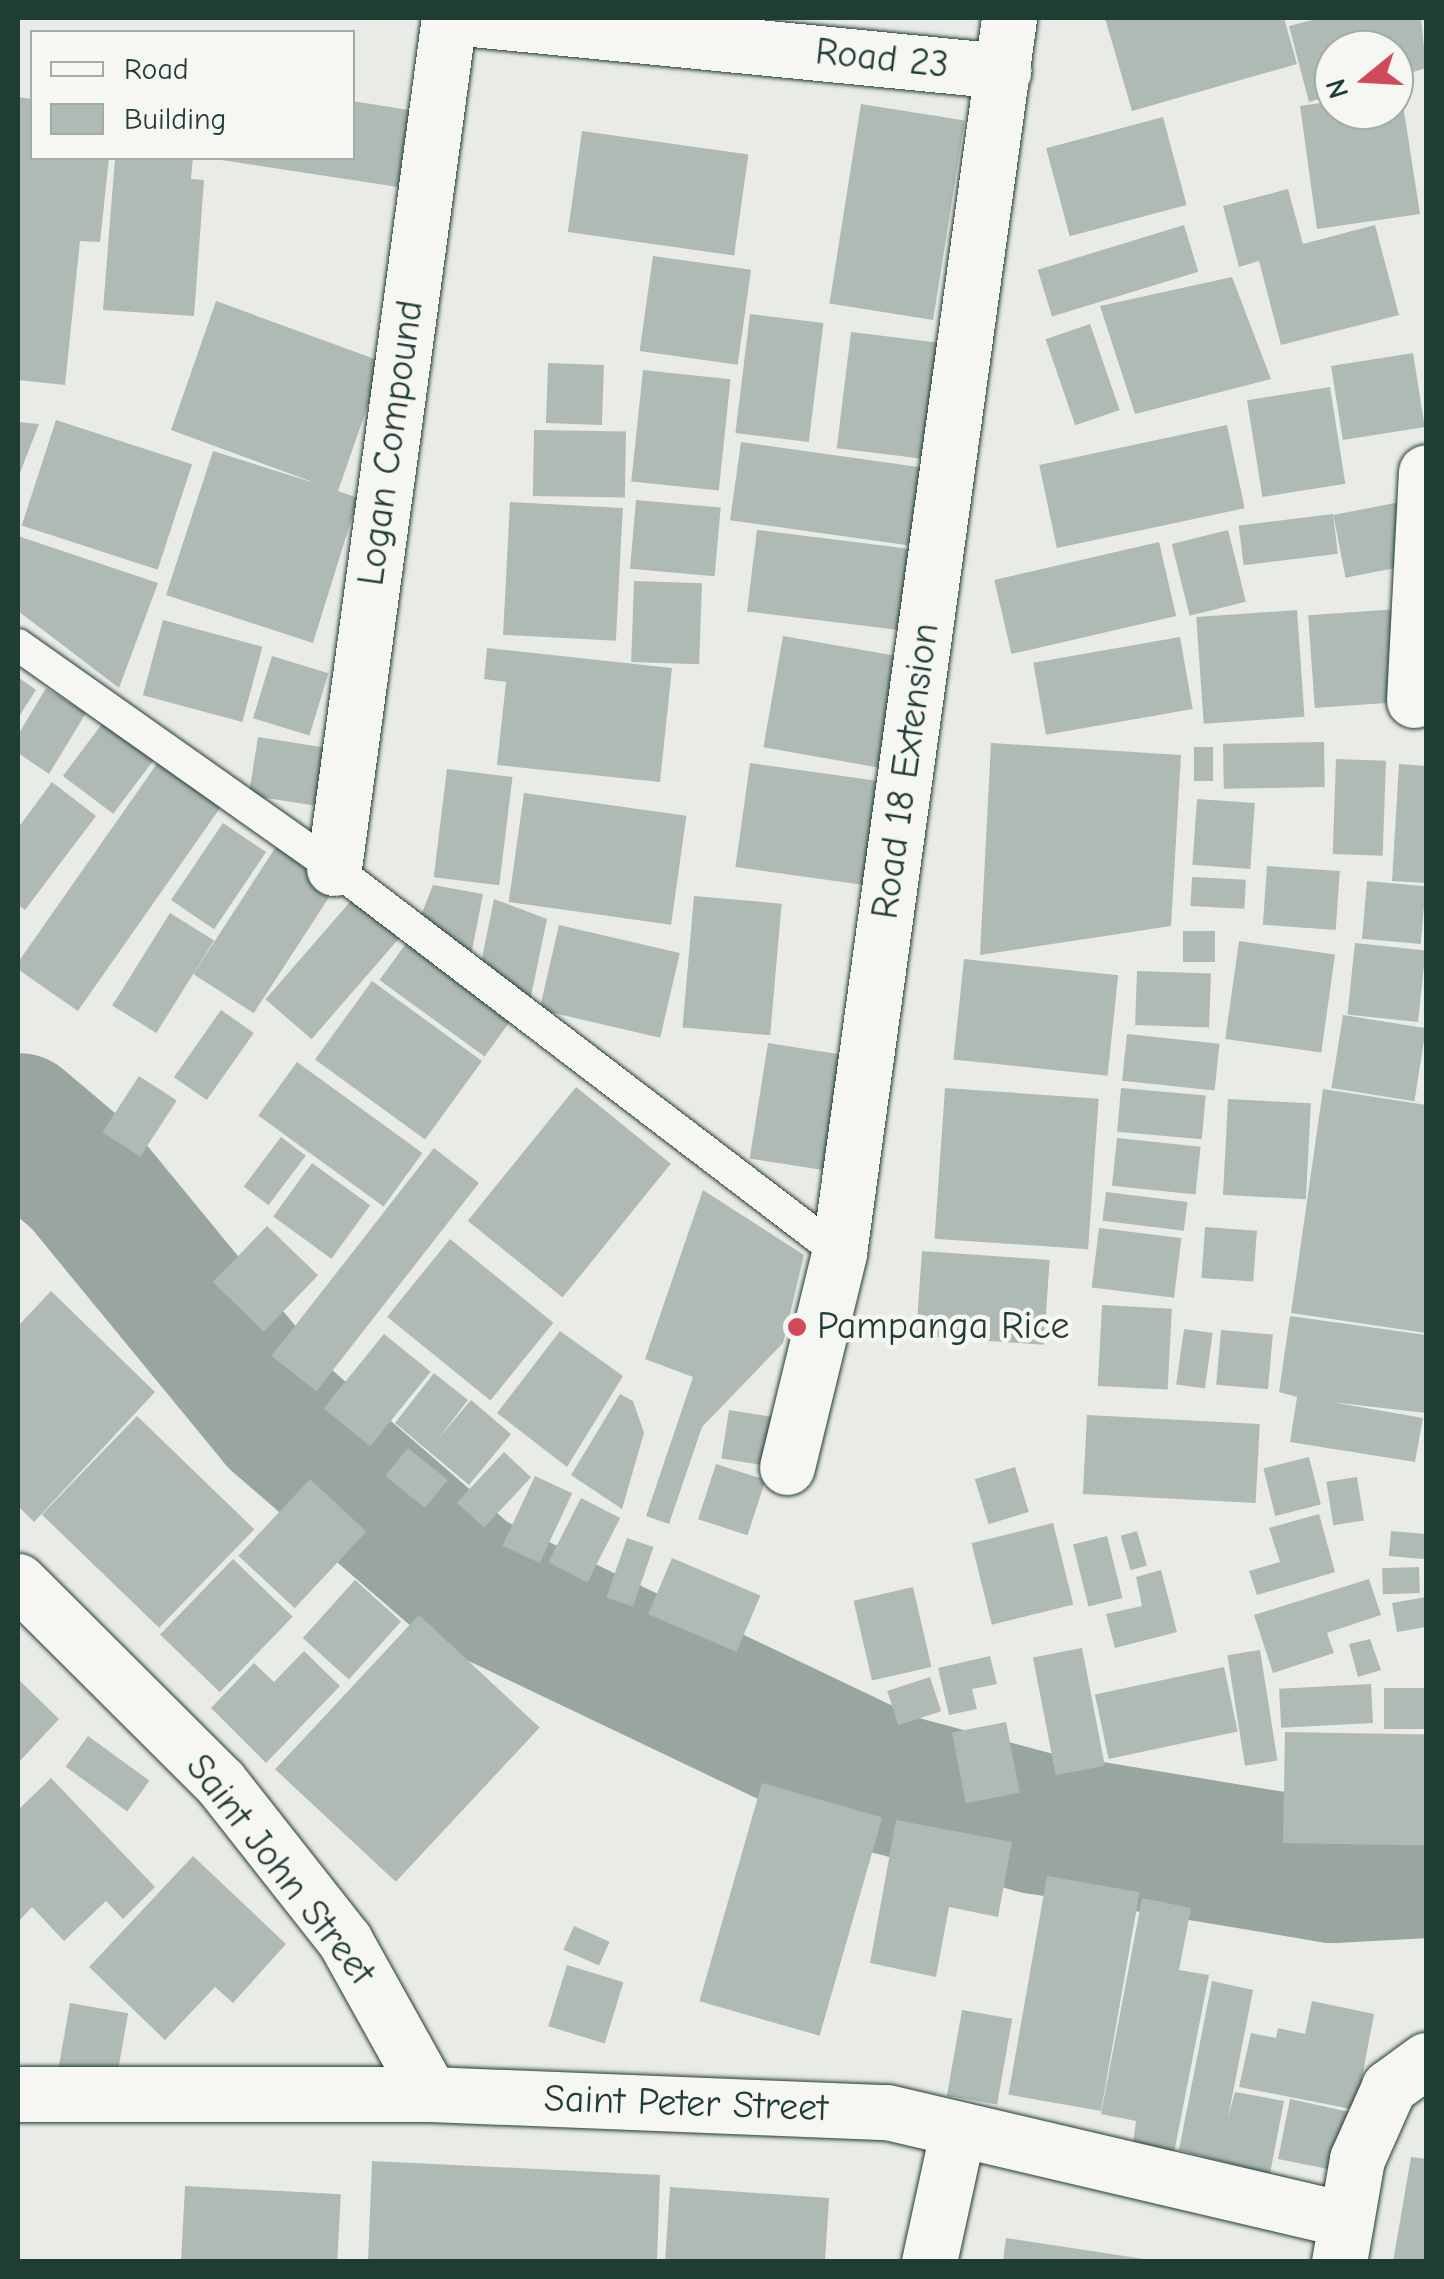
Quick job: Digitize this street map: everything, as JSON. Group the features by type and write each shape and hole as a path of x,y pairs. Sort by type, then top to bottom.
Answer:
{"street":[{"name":"Logan Compound","path":"334,868 449,18"},
{"name":"Road 23","path":"462,18 703,30 1003,71"},
{"name":"Road 18 Extension","path":"787,1467 839,1254 1009,18"},
{"path":"1414,700 1426,472"},
{"name":"Saint John Street","path":"18,1581 220,1782 345,1941 430,2094"},
{"path":"1340,2240 1356,2160 1390,2087 1426,2060"},
{"name":"Saint Peter Street","path":"18,2094 430,2094 887,2112 1340,2240"},
{"path":"929,2262 958,2129"}],"lane":[{"path":"18,644 334,868 839,1254"}],"building":[{"path":"1105,18 1284,18 1297,64 1132,111"},
{"path":"1320,18 1421,18 1426,68 1414,72 1414,30 1314,30 1314,101 1309,102 1289,26"},
{"path":"18,97 30,99 30,160 109,160 100,242 80,241 65,385 18,380"},
{"path":"355,101 409,110 398,187 221,160 355,160"},
{"path":"861,104 965,120 933,320 829,304"},
{"path":"1314,104 1314,130 1407,130 1420,214 1317,229 1300,106"},
{"path":"1163,117 1187,205 1070,236 1046,148"},
{"path":"582,131 748,154 734,255 568,232"},
{"path":"115,160 193,160 191,179 204,180 194,316 103,310"},
{"path":"1288,189 1303,244 1375,225 1399,315 1281,345 1259,261 1239,267 1223,206"},
{"path":"1184,225 1198,272 1052,317 1038,270"},
{"path":"653,256 751,270 738,365 640,351"},
{"path":"1232,277 1271,379 1135,414 1100,306"},
{"path":"216,301 383,362 338,491 358,498 313,643 166,595 213,451 318,484 171,430"},
{"path":"750,314 823,323 809,442 735,433"},
{"path":"1090,324 1120,410 1075,425 1046,339"},
{"path":"851,332 937,343 923,459 837,448"},
{"path":"1413,353 1425,427 1343,440 1331,366"},
{"path":"548,363 604,365 602,425 546,423"},
{"path":"643,370 731,379 719,491 631,481"},
{"path":"1330,387 1345,484 1262,497 1247,400"},
{"path":"56,420 192,464 158,570 22,526"},
{"path":"18,422 39,424 18,478"},
{"path":"1227,425 1245,508 1057,548 1039,465"},
{"path":"534,430 626,432 625,498 533,496"},
{"path":"741,442 929,468 918,547 730,520"},
{"path":"636,500 721,507 715,576 630,569"},
{"path":"1405,501 1417,564 1346,578 1333,515"},
{"path":"510,502 623,508 616,641 503,635"},
{"path":"1333,514 1338,554 1244,565 1239,526"},
{"path":"757,530 911,549 901,630 747,611"},
{"path":"1228,530 1246,602 1190,616 1172,544"},
{"path":"18,536 158,583 119,688 18,611"},
{"path":"1159,542 1176,616 1011,654 994,580"},
{"path":"634,581 702,583 699,664 631,662"},
{"path":"1398,609 1404,702 1315,708 1308,615"},
{"path":"1297,610 1304,717 1204,724 1196,617"},
{"path":"163,620 262,647 242,722 143,695"},
{"path":"783,636 914,659 894,770 763,747"},
{"path":"1180,637 1193,709 1046,735 1033,663"},
{"path":"487,648 672,668 660,782 497,765 506,682 484,679"},
{"path":"272,656 328,673 309,735 253,718"},
{"path":"18,677 36,690 18,718"},
{"path":"46,688 86,713 49,774 18,753 18,735"},
{"path":"105,720 155,758 113,814 63,776"},
{"path":"258,737 348,751 339,810 249,795"},
{"path":"1324,742 1325,787 1224,789 1223,744"},
{"path":"991,743 1181,755 1171,926 980,955"},
{"path":"1194,747 1213,747 1213,781 1194,781"},
{"path":"161,758 224,802 78,1011 18,969 18,962"},
{"path":"1336,759 1386,761 1383,856 1333,854"},
{"path":"750,763 884,782 869,886 735,867"},
{"path":"1399,764 1426,766 1426,883 1392,881"},
{"path":"447,769 513,777 499,885 434,877"},
{"path":"52,782 96,816 25,910 18,905 18,828"},
{"path":"524,793 686,816 671,925 509,902"},
{"path":"1197,799 1255,803 1250,869 1192,865"},
{"path":"223,823 266,852 214,929 171,900"},
{"path":"281,839 341,878 254,1013 193,974"},
{"path":"1267,866 1340,871 1336,930 1263,925"},
{"path":"1192,877 1246,880 1244,909 1190,906"},
{"path":"1367,881 1426,886 1421,944 1362,939"},
{"path":"433,885 483,894 471,956 420,918"},
{"path":"356,895 402,935 312,1039 265,999"},
{"path":"694,896 782,904 770,1035 682,1027"},
{"path":"494,899 547,919 530,1001 480,968"},
{"path":"170,913 214,941 156,1033 112,1005"},
{"path":"559,925 680,953 660,1038 539,1010"},
{"path":"1183,931 1215,931 1215,962 1183,962"},
{"path":"410,938 515,1014 485,1056 379,980"},
{"path":"1239,941 1335,954 1321,1053 1225,1039"},
{"path":"1355,943 1426,950 1418,1022 1347,1015"},
{"path":"964,959 1118,975 1108,1076 953,1059"},
{"path":"1137,971 1211,974 1209,1028 1135,1025"},
{"path":"372,981 482,1061 425,1139 315,1059"},
{"path":"221,1010 254,1033 207,1100 174,1077"},
{"path":"1343,1015 1426,1028 1414,1101 1331,1088"},
{"path":"1127,1034 1219,1044 1215,1090 1122,1081"},
{"path":"768,1043 852,1056 834,1172 750,1159"},
{"path":"297,1062 422,1153 384,1207 258,1115"},
{"path":"139,1076 177,1101 140,1157 103,1132"},
{"path":"576,1087 671,1164 563,1297 468,1221"},
{"path":"945,1088 1099,1099 1088,1249 934,1239"},
{"path":"1121,1088 1206,1095 1202,1139 1117,1132"},
{"path":"1323,1089 1426,1105 1426,1333 1291,1313"},
{"path":"1228,1099 1311,1103 1306,1199 1223,1195"},
{"path":"281,1137 306,1156 268,1205 244,1187"},
{"path":"1117,1138 1201,1147 1196,1195 1112,1186"},
{"path":"434,1148 479,1183 316,1391 271,1356"},
{"path":"312,1163 370,1205 331,1259 273,1216"},
{"path":"703,1190 804,1255 783,1343 702,1427 669,1524 646,1516 693,1377 645,1359"},
{"path":"1106,1192 1187,1202 1184,1231 1102,1221"},
{"path":"267,1226 318,1275 264,1331 213,1282"},
{"path":"1205,1227 1257,1231 1253,1282 1201,1278"},
{"path":"1099,1228 1181,1238 1174,1298 1092,1288"},
{"path":"450,1239 553,1323 490,1400 387,1317"},
{"path":"922,1251 1050,1260 1044,1345 916,1336"},
{"path":"51,1291 155,1392 34,1522 18,1506 18,1326"},
{"path":"1102,1305 1172,1309 1168,1390 1098,1386"},
{"path":"1290,1316 1426,1335 1426,1413 1331,1402 1423,1418 1415,1462 1290,1442 1297,1397 1279,1392"},
{"path":"1184,1329 1213,1333 1205,1388 1176,1384"},
{"path":"1221,1330 1273,1335 1268,1389 1216,1385"},
{"path":"560,1331 623,1376 567,1467 497,1413"},
{"path":"384,1334 431,1372 370,1446 324,1409"},
{"path":"434,1373 468,1400 438,1439 471,1400 511,1434 469,1485 395,1423"},
{"path":"620,1394 633,1401 644,1433 622,1509 571,1475"},
{"path":"729,1410 777,1418 770,1466 721,1458"},
{"path":"1087,1415 1260,1424 1256,1503 1083,1494"},
{"path":"137,1416 254,1529 159,1628 42,1515"},
{"path":"408,1448 448,1480 425,1508 385,1476"},
{"path":"504,1452 531,1477 484,1528 457,1502"},
{"path":"1309,1457 1321,1505 1275,1516 1263,1468"},
{"path":"716,1464 765,1480 748,1535 698,1519"},
{"path":"1015,1467 1029,1512 989,1524 975,1479"},
{"path":"535,1476 572,1493 540,1563 502,1546"},
{"path":"1357,1477 1364,1520 1333,1525 1326,1482"},
{"path":"310,1479 366,1532 295,1608 238,1556"},
{"path":"581,1498 620,1518 588,1582 548,1562"},
{"path":"1319,1514 1335,1572 1257,1595 1249,1571 1280,1562 1269,1528"},
{"path":"1053,1523 1073,1605 992,1625 971,1543"},
{"path":"1137,1531 1147,1566 1131,1570 1121,1536"},
{"path":"1391,1531 1426,1534 1424,1559 1389,1556"},
{"path":"1107,1536 1122,1598 1089,1607 1073,1544"},
{"path":"627,1538 653,1547 633,1607 606,1598"},
{"path":"672,1558 760,1596 737,1652 648,1614"},
{"path":"233,1559 293,1617 220,1692 160,1635"},
{"path":"1419,1567 1420,1593 1383,1594 1382,1568"},
{"path":"1161,1570 1177,1632 1115,1648 1106,1614 1142,1606 1136,1577"},
{"path":"1369,1579 1381,1615 1327,1633 1334,1653 1273,1673 1254,1615"},
{"path":"355,1580 401,1621 349,1679 303,1638"},
{"path":"913,1587 931,1667 872,1681 854,1601"},
{"path":"1426,1597 1426,1627 1397,1632 1392,1603"},
{"path":"419,1615 540,1728 396,1882 275,1769"},
{"path":"1370,1639 1381,1670 1358,1677 1349,1644"},
{"path":"1082,1648 1105,1766 1056,1775 1033,1658"},
{"path":"1260,1650 1278,1761 1245,1766 1227,1655"},
{"path":"304,1651 340,1686 266,1763 211,1708 254,1663 274,1682"},
{"path":"990,1656 997,1684 972,1689 977,1709 949,1715 938,1668"},
{"path":"1224,1667 1238,1732 1109,1759 1095,1694"},
{"path":"930,1677 941,1711 898,1725 887,1691"},
{"path":"18,1679 59,1719 18,1763"},
{"path":"1371,1684 1373,1723 1281,1728 1279,1689"},
{"path":"1384,1688 1426,1688 1426,1729 1384,1729"},
{"path":"1006,1722 1020,1793 966,1803 952,1732"},
{"path":"1285,1732 1426,1734 1424,1845 1283,1843"},
{"path":"88,1736 149,1781 127,1811 66,1767"},
{"path":"51,1778 155,1887 123,1919 106,1901 64,1941 32,1907 18,1922 18,1810"},
{"path":"762,1783 882,1817 820,2036 699,2001"},
{"path":"896,1820 1012,1842 998,1917 949,1907 936,1977 870,1963"},
{"path":"193,1856 286,1944 233,2003 215,1987 165,2040 89,1967"},
{"path":"1047,1876 1140,1892 1101,2111 1008,2095"},
{"path":"1142,1898 1191,1908 1179,1970 1209,1975 1174,2153 1133,2145 1136,2121 1101,2114"},
{"path":"574,1926 610,1942 599,1966 563,1950"},
{"path":"567,1965 623,1982 605,2043 548,2026"},
{"path":"1212,1981 1253,1990 1228,2118 1235,2092 1284,2101 1270,2174 1179,2150"},
{"path":"1312,2001 1374,2014 1356,2110 1239,2087 1251,2033 1276,2038 1278,2028 1305,2034"},
{"path":"70,2003 128,2013 117,2077 59,2067"},
{"path":"962,2010 1012,2019 997,2105 947,2096"},
{"path":"1290,2099 1354,2113 1328,2169 1278,2159"},
{"path":"1411,2157 1426,2159 1426,2262 1393,2262"},
{"path":"372,2161 660,2175 657,2262 368,2262"},
{"path":"185,2186 341,2194 337,2262 181,2262"},
{"path":"670,2187 829,2198 825,2262 665,2262"},
{"path":"1006,2238 1144,2259 1003,2262"}],"waterway":[{"path":"18,1124 82,1178 279,1418 468,1582 891,1784 1037,1823 1332,1872 1426,1867"}],"place":[{"name":"Pampanga Rice","path":"797,1327"}]}
